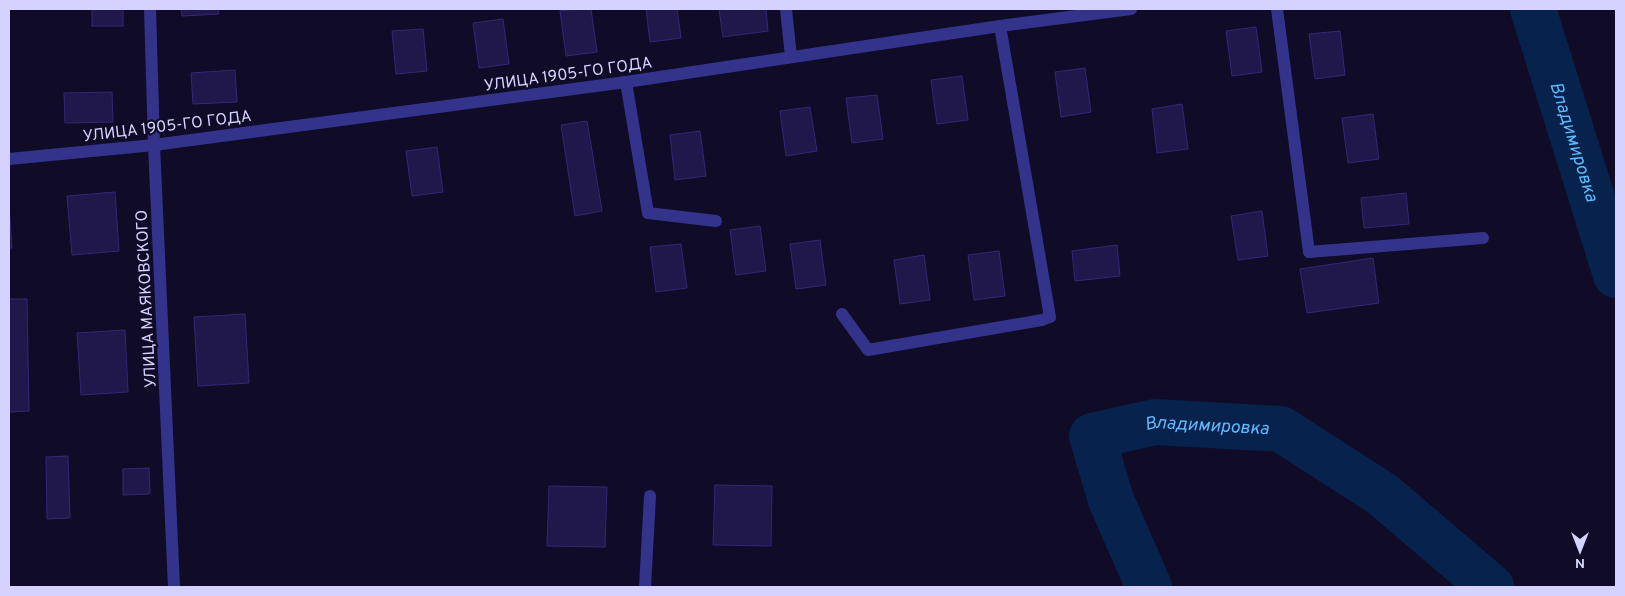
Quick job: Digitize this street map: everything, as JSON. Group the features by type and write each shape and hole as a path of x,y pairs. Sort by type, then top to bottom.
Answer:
{"street":[{"name":"УЛИЦА МАЯКОВСКОГО","path":"150,9 154,145 174,587"},
{"path":"786,9 791,57"},
{"name":"УЛИЦА 1905-ГО ГОДА","path":"9,158 154,145 626,82 1000,26 1130,9"},
{"path":"1277,9 1308,252 1482,238"},
{"path":"842,314 868,350 1042,320 1050,317 1000,26"},
{"path":"626,82 648,213 716,221"},
{"path":"645,587 650,496"}],"building":[{"path":"92,9 123,9 123,26 92,26"},
{"path":"181,9 218,9 219,14 182,16"},
{"path":"591,9 597,52 566,56 560,11"},
{"path":"646,9 677,9 681,38 650,42"},
{"path":"719,9 766,9 768,31 723,37"},
{"path":"503,19 509,64 479,68 473,23"},
{"path":"1256,27 1262,72 1232,76 1226,31"},
{"path":"423,29 427,71 396,74 392,31"},
{"path":"1340,31 1345,75 1315,79 1309,34"},
{"path":"1085,68 1091,112 1061,117 1055,72"},
{"path":"235,70 237,102 193,104 191,73"},
{"path":"962,76 968,120 937,124 931,80"},
{"path":"112,92 113,122 65,123 64,93"},
{"path":"877,95 883,139 852,143 846,98"},
{"path":"1182,104 1188,149 1157,153 1152,109"},
{"path":"810,107 817,151 786,156 780,111"},
{"path":"1373,114 1379,159 1348,163 1342,118"},
{"path":"587,121 602,211 575,216 561,125"},
{"path":"700,131 706,176 675,180 670,135"},
{"path":"437,147 443,192 412,196 406,151"},
{"path":"115,192 119,251 72,255 67,196"},
{"path":"1406,193 1409,224 1364,228 1361,198"},
{"path":"9,205 12,248 9,248"},
{"path":"1262,211 1268,256 1238,260 1231,216"},
{"path":"760,226 766,271 736,275 730,230"},
{"path":"820,240 826,285 796,289 790,244"},
{"path":"681,244 687,288 656,292 650,247"},
{"path":"1117,245 1120,276 1075,281 1072,251"},
{"path":"999,251 1005,296 974,300 968,255"},
{"path":"924,255 930,300 900,304 894,260"},
{"path":"1373,258 1379,303 1307,313 1300,269"},
{"path":"9,299 27,299 29,411 9,412"},
{"path":"245,314 249,383 198,386 194,317"},
{"path":"125,330 128,392 81,395 77,333"},
{"path":"68,456 70,518 47,519 46,457"},
{"path":"149,468 150,494 123,495 123,469"},
{"path":"715,485 772,486 771,546 713,545"},
{"path":"549,486 607,487 605,547 547,546"}],"waterway":[{"name":"Владимировка","path":"1533,9 1616,275"},
{"name":"Владимировка","path":"1149,587 1111,500 1092,436 1155,422 1281,429 1382,494 1491,587"}]}
